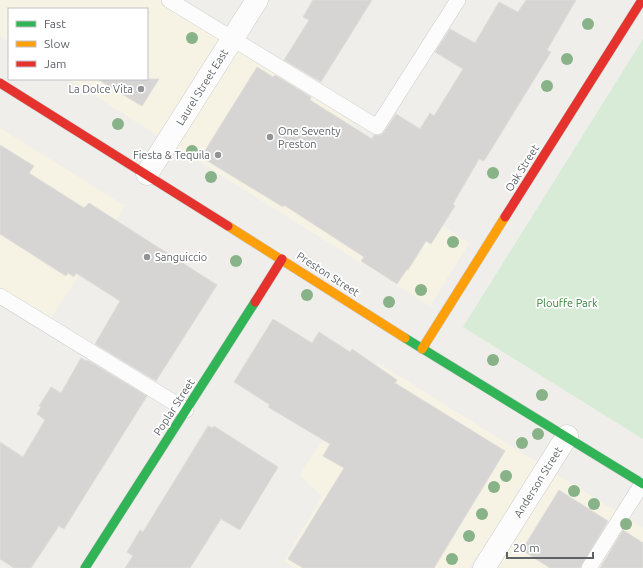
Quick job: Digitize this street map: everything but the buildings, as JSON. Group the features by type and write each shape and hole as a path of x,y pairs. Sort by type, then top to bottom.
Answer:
{"street":[{"name":"Laurel Street East","path":"147,174 257,0"},
{"name":"Oak Street","path":"422,349 642,0"},
{"name":"Preston Street","path":"0,83 282,259 422,349 643,484"},
{"name":"Poplar Street","path":"85,568 282,259"},
{"name":"Anderson Street","path":"484,568 566,436"}],"lane":[{"path":"169,0 377,127 458,0"},
{"path":"0,296 186,410"},
{"path":"589,568 643,484"}],"shaded area":[{"path":"0,0 179,0 227,29 348,120 389,161 379,185 469,243 430,306 70,80 148,80 148,8 8,8 8,41 0,36"},
{"path":"0,128 125,206 50,319 0,290"},
{"path":"378,363 643,528 643,568 501,568 478,554 469,568 295,568 284,561 322,496 299,475"}],"green space":[{"name":"Plouffe Park","path":"643,39 643,439 463,327"}],"traffic: fast":[{"path":"85,568 255,302"},
{"path":"405,338 643,484"}],"traffic: slow":[{"path":"422,349 505,217"},
{"path":"228,226 405,338"}],"traffic: jam":[{"path":"505,217 642,0"},
{"path":"0,83 228,226"},
{"path":"255,302 282,259"}],"place":[{"name":"La Dolce Vita","path":"141,89"},
{"name":"One Seventy Preston","path":"270,137"},
{"name":"Fiesta & Tequila","path":"218,155"},
{"name":"Sanguiccio","path":"147,257"}]}
